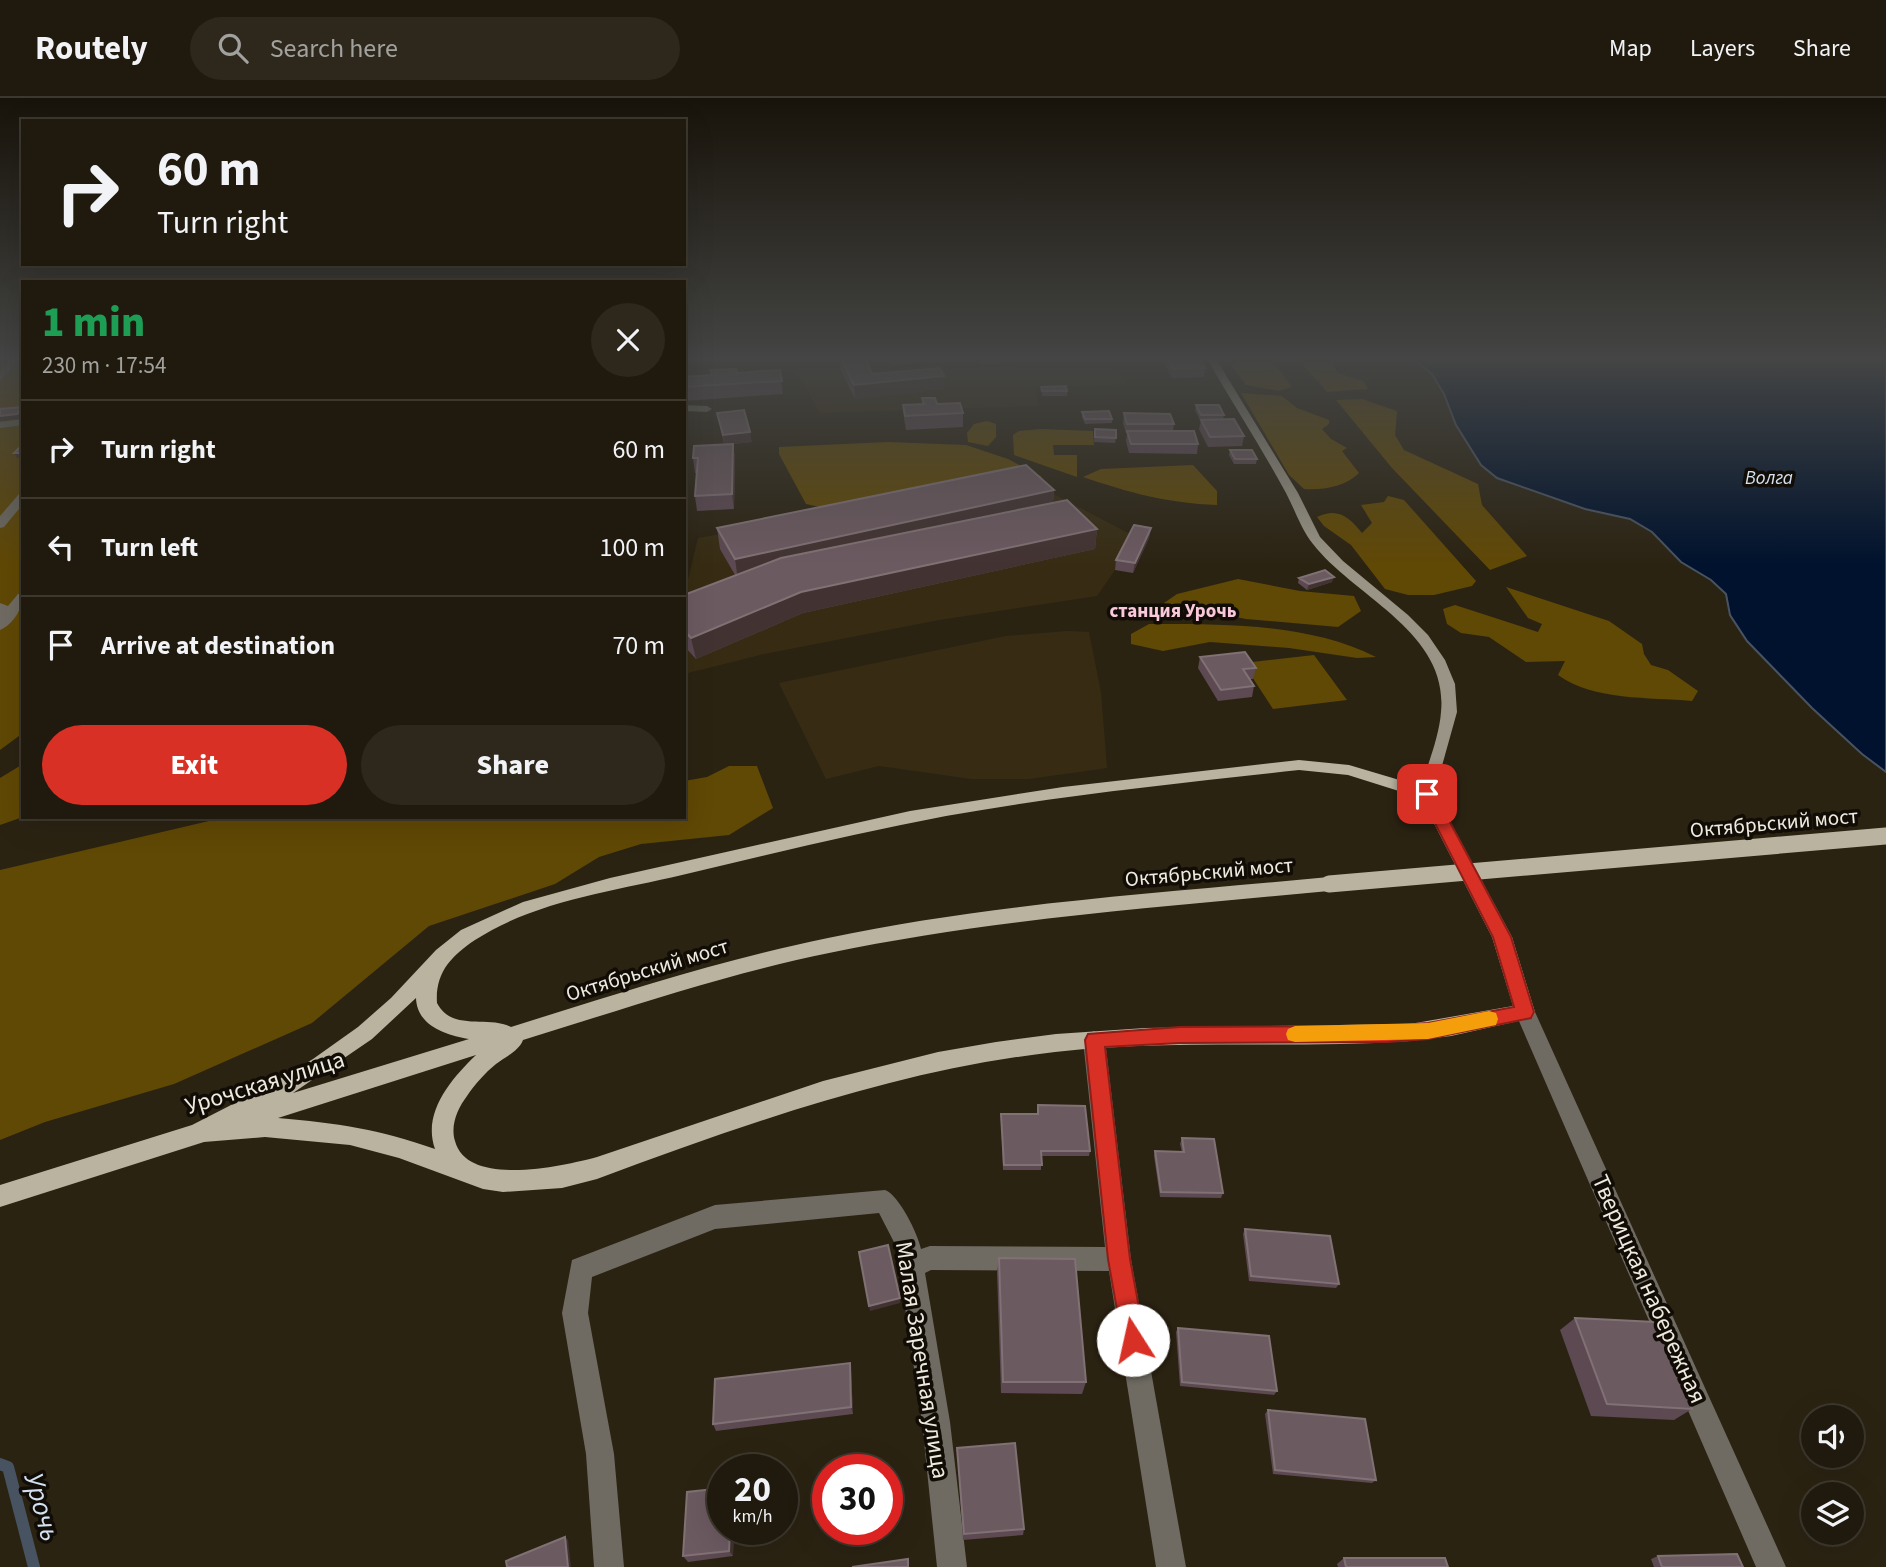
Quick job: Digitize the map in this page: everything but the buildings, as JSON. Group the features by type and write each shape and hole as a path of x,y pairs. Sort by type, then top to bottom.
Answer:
{"main road":[{"path":"1299,765 1349,770 1427,794 1502,937 1525,1012 1428,1031 1387,1034 1180,1035 1094,1040 989,1051 830,1087 597,1168 562,1177 530,1181 483,1178 399,1147 349,1135 265,1127 200,1132 319,1068 386,1016 445,952 485,925 585,892 880,823 986,804 1130,784 1299,765"},
{"name":"Октябрьский мост","path":"548,1024 733,968 829,945 930,926 1096,905 1886,836"},
{"path":"445,952 431,972 425,988 425,1002 433,1016 448,1027 467,1032 502,1032 548,1024"},
{"path":"483,1178 464,1170 448,1154 442,1138 444,1119 467,1077 485,1060 508,1044 548,1024"},
{"name":"Урочская улица","path":"0,1196 548,1024"}],"street":[{"path":"1252,428 1317,542 1340,566 1415,628 1426,641 1443,675 1450,699 1449,712 1427,794"},
{"path":"0,524 21,498"},
{"path":"0,626 5,610 21,598"},
{"name":"Тверицкая набережная","path":"1525,1012 1771,1567"},
{"path":"1094,1040 1119,1259 1171,1567"},
{"name":"Малая Заречная улица","path":"610,1567 600,1454 575,1313 582,1269 715,1217 886,1202 908,1244 936,1422 952,1567"},
{"path":"911,1267 930,1258 1119,1259"}],"shaded area":[{"path":"0,428 21,428 21,734 0,750"},
{"path":"971,428 996,428 996,437 988,446 968,442 967,433"},
{"path":"1261,428 1324,428 1322,429 1331,439 1347,448 1342,451 1359,473 1347,482 1319,489 1304,489 1289,475"},
{"path":"1359,428 1396,428 1395,435 1404,450 1478,484 1482,505 1527,556 1490,570 1392,468"},
{"path":"1019,431 1093,431 1094,445 1053,445 1054,455 1077,455 1077,477 1014,455 1013,435"},
{"path":"888,442 966,445 1008,459 1042,477 838,511 806,504 779,454 779,447"},
{"path":"1193,465 1217,491 1217,505 1149,496 1083,477 1101,469"},
{"path":"1027,480 1132,535 1115,570 1097,596 939,620 764,654 686,674 686,588 698,538"},
{"path":"1388,496 1404,500 1476,581 1472,586 1434,595 1408,595 1385,589 1351,545 1324,526 1317,517 1331,513 1343,515 1362,533 1372,523 1361,505 1384,502"},
{"path":"1238,579 1300,591 1354,596 1361,611 1338,627 1246,619 1164,603 1177,594"},
{"path":"1506,587 1609,621 1642,644 1644,654 1651,665 1668,670 1698,691 1692,701 1605,694 1572,683 1558,675 1565,661 1526,662 1489,637 1461,633 1447,624 1443,609 1455,605 1538,632 1542,624 1528,618"},
{"path":"1149,624 1236,625 1294,632 1350,646 1376,657 1357,658 1289,648 1210,642 1163,651 1131,644 1131,634"},
{"path":"1089,632 1101,693 1107,768 1029,779 972,779 879,766 826,779 779,683 1006,636"},
{"path":"1314,655 1347,700 1273,709 1243,663"},
{"path":"21,765 21,818 0,825 0,778"},
{"path":"729,766 757,766 773,808 729,835 641,844 599,857 555,884 429,926 312,1023 174,1084 45,1122 0,1140 0,870 217,819 686,819 686,781 707,777"}],"water":[{"name":"Волга","path":"1458,428 1886,428 1886,772 1812,708 1747,641 1730,615 1726,594 1711,580 1681,562 1652,532 1630,519 1585,509 1497,478 1481,465"}],"waterway":[{"name":"Урочь","path":"0,1464 8,1467 34,1567"}],"slow traffic":[{"path":"1295,1034 1428,1031 1489,1019"}],"district":[{"name":"станция Урочь","path":"1173,611"}],"route":[{"path":"1133,1340 1119,1259 1094,1040 1180,1035 1387,1034 1428,1031 1525,1012 1502,937 1427,794"}]}
